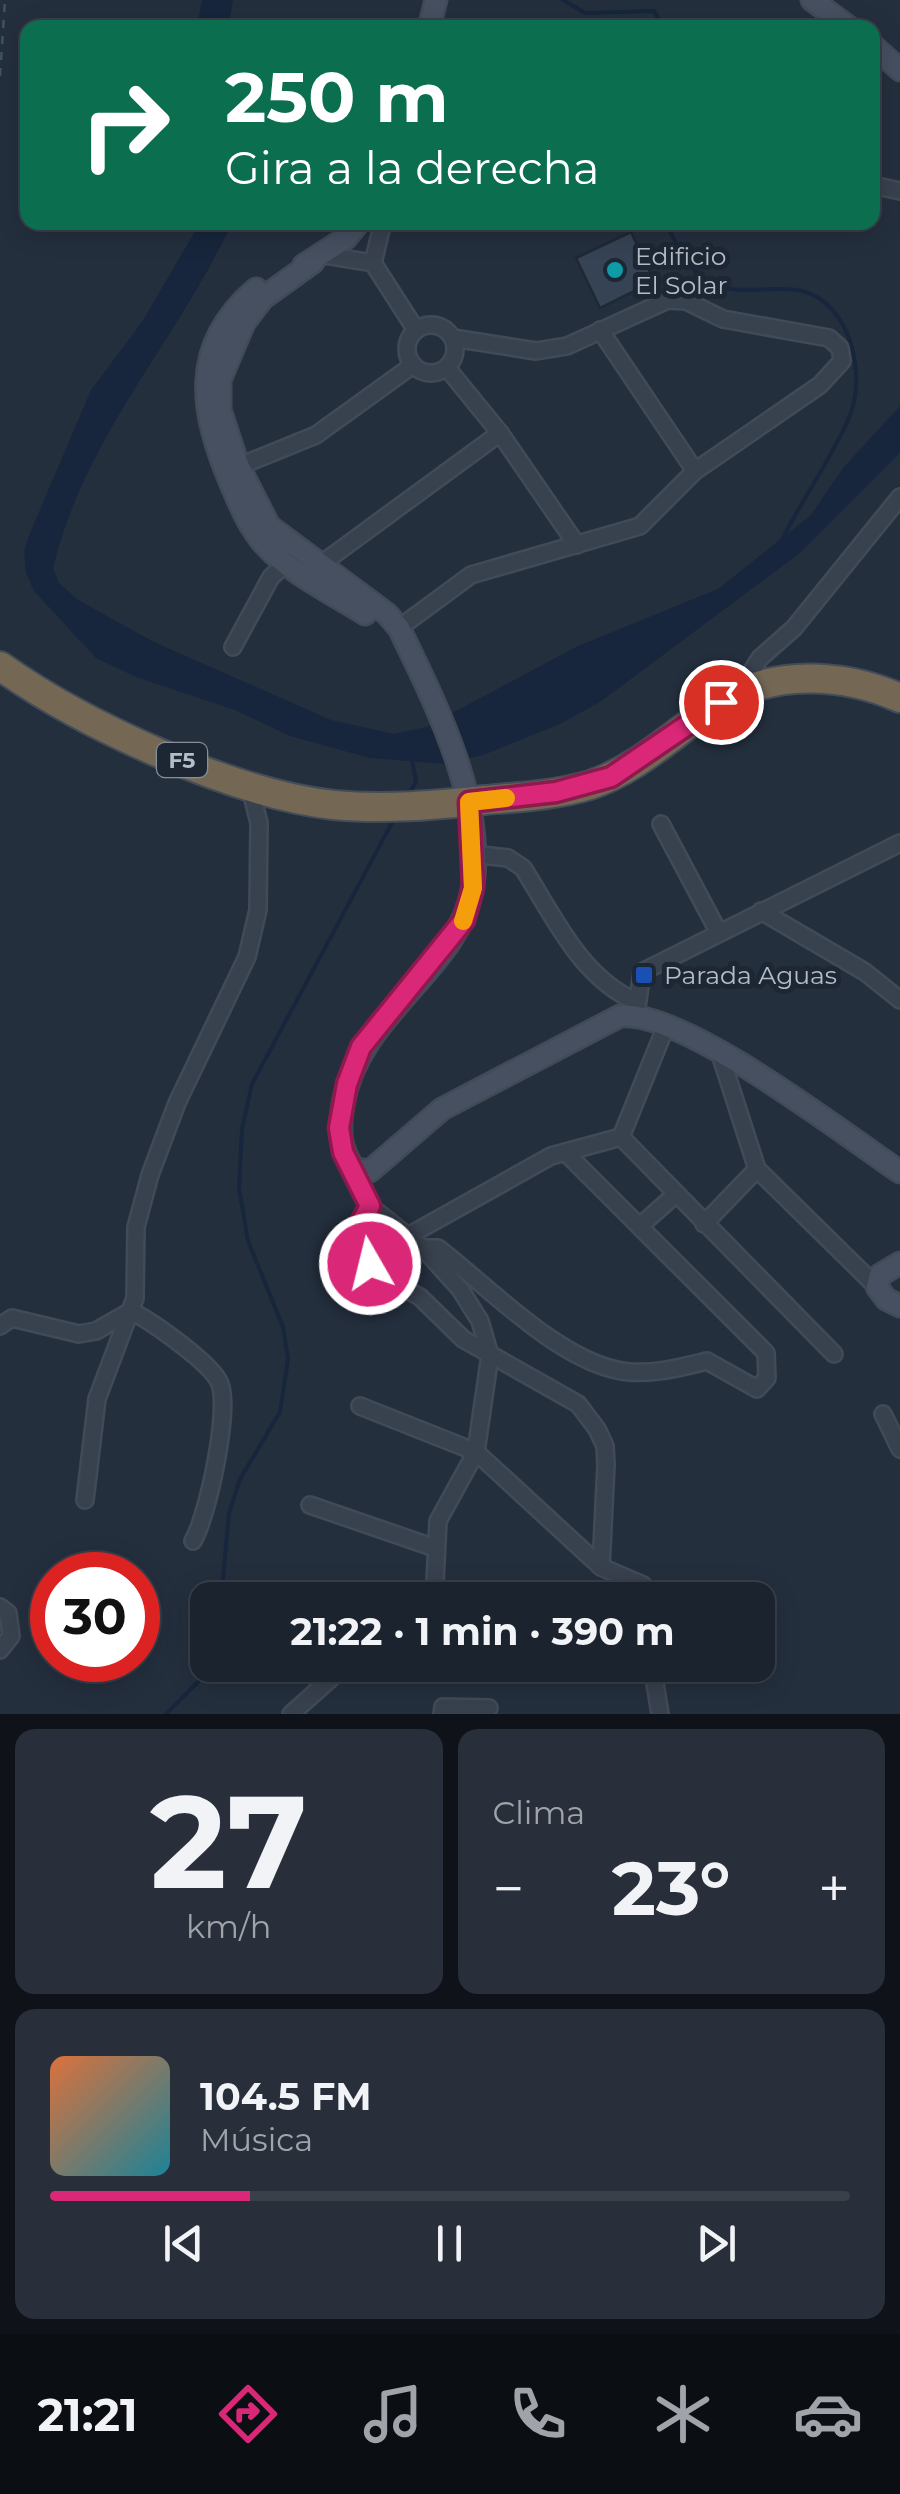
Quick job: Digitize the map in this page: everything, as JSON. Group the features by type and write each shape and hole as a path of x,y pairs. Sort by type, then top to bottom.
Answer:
{"highway":[{"name":"F5","path":"0,666 104,726 250,786 332,805 379,808 556,792 611,777 721,702 754,688 796,678 824,678 894,690"}],"street":[{"path":"880,52 900,70"},
{"path":"350,230 318,258 256,289 232,314 207,372 205,404 210,431 232,468 258,536 313,571 380,624 409,656"},
{"path":"381,230 373,263 416,330"},
{"path":"318,258 373,263"},
{"path":"399,628 472,575 640,526 696,470 833,374 842,361 840,348 829,338 723,318 686,302 668,300 567,346 536,351 453,338 436,325 416,330"},
{"path":"416,330 407,351 413,365 433,374 446,368 455,354 453,338"},
{"path":"600,330 696,470"},
{"path":"232,468 316,434 413,365"},
{"path":"446,368 500,433 577,545"},
{"path":"313,571 500,433"},
{"path":"754,688 753,669 760,658 794,628 900,497"},
{"path":"233,646 272,577 292,556"},
{"path":"313,571 387,614 399,628 460,767 469,802 473,888 464,920 361,1047 347,1084 339,1128 343,1152 370,1206 423,1248 460,1289 480,1321 490,1355 476,1452 438,1520 435,1582"},
{"path":"85,1500 97,1399 131,1311 136,1227 150,1175 177,1103 247,957 254,926 259,823 250,786"},
{"path":"661,824 719,933"},
{"path":"637,1008 642,972 900,843"},
{"path":"472,854 508,858 523,868 588,969 612,991 666,1026 719,1051 900,1172"},
{"path":"761,911 864,972 900,1000"},
{"path":"354,1168 370,1171 442,1109 637,1008"},
{"path":"621,1136 666,1026"},
{"path":"719,1051 728,1090 758,1169 886,1299 900,1306"},
{"path":"408,1236 565,1152 621,1136"},
{"path":"621,1136 834,1354"},
{"path":"423,1248 438,1248 549,1337 609,1368 660,1372 707,1362 757,1389 768,1378 766,1353 565,1152"},
{"path":"704,1224 758,1169"},
{"path":"640,1226 676,1194"},
{"path":"370,1206 359,1226 370,1264 382,1276 420,1297 463,1339 578,1404 597,1429 605,1446 606,1466 601,1568"},
{"path":"877,1287 880,1275 900,1264"},
{"path":"0,1326 12,1318 79,1334 96,1331 131,1311"},
{"path":"131,1311 151,1322 214,1373 220,1383 222,1396 210,1499 193,1542"},
{"path":"360,1406 476,1452 601,1568 635,1582"},
{"path":"882,1414 900,1449"},
{"path":"310,1505 435,1548"},
{"path":"0,1606 8,1612 11,1636 0,1650"},
{"path":"291,1714 327,1682"},
{"path":"654,1682 660,1714"},
{"path":"442,1714 443,1707 458,1705 489,1708"}],"path":[{"path":"0,76 6,0"}],"water":[{"path":"202,0 233,0 230,20 198,20"},
{"path":"196,230 228,230 86,476 53,568 59,583 78,600 154,642 331,720 394,734 426,727 578,646 718,589 811,515 843,468 900,406 900,453 800,553 600,702 560,724 483,755 445,764 370,758 290,736 235,710 136,677 96,658 34,591 26,573 24,550 30,533 91,390 142,322"}],"building":[{"name":"Edificio El Solar","path":"631,232 654,281 600,308 576,258"}],"waterway":[{"path":"563,0 585,13 654,11 659,20"},
{"path":"670,230 687,261 704,279 739,290 790,289 819,298 833,310 851,344 855,363 854,403 833,450 782,540"},
{"path":"409,794 416,782 412,760"},
{"path":"223,1582 229,1513 240,1479 280,1412 288,1359 283,1327 248,1241 239,1188 242,1129 252,1084 394,819"},
{"path":"166,1714 198,1682"}],"slow traffic":[{"path":"463,921 473,888 469,802 506,798"}],"place":[{"name":"Edificio El Solar","path":"615,270"},
{"name":"Parada Aguas","path":"644,975"}],"route":[{"path":"370,1264 359,1226 370,1206 343,1152 339,1128 347,1084 361,1047 464,920 473,888 469,802 556,792 611,777 640,761 721,702"}]}
